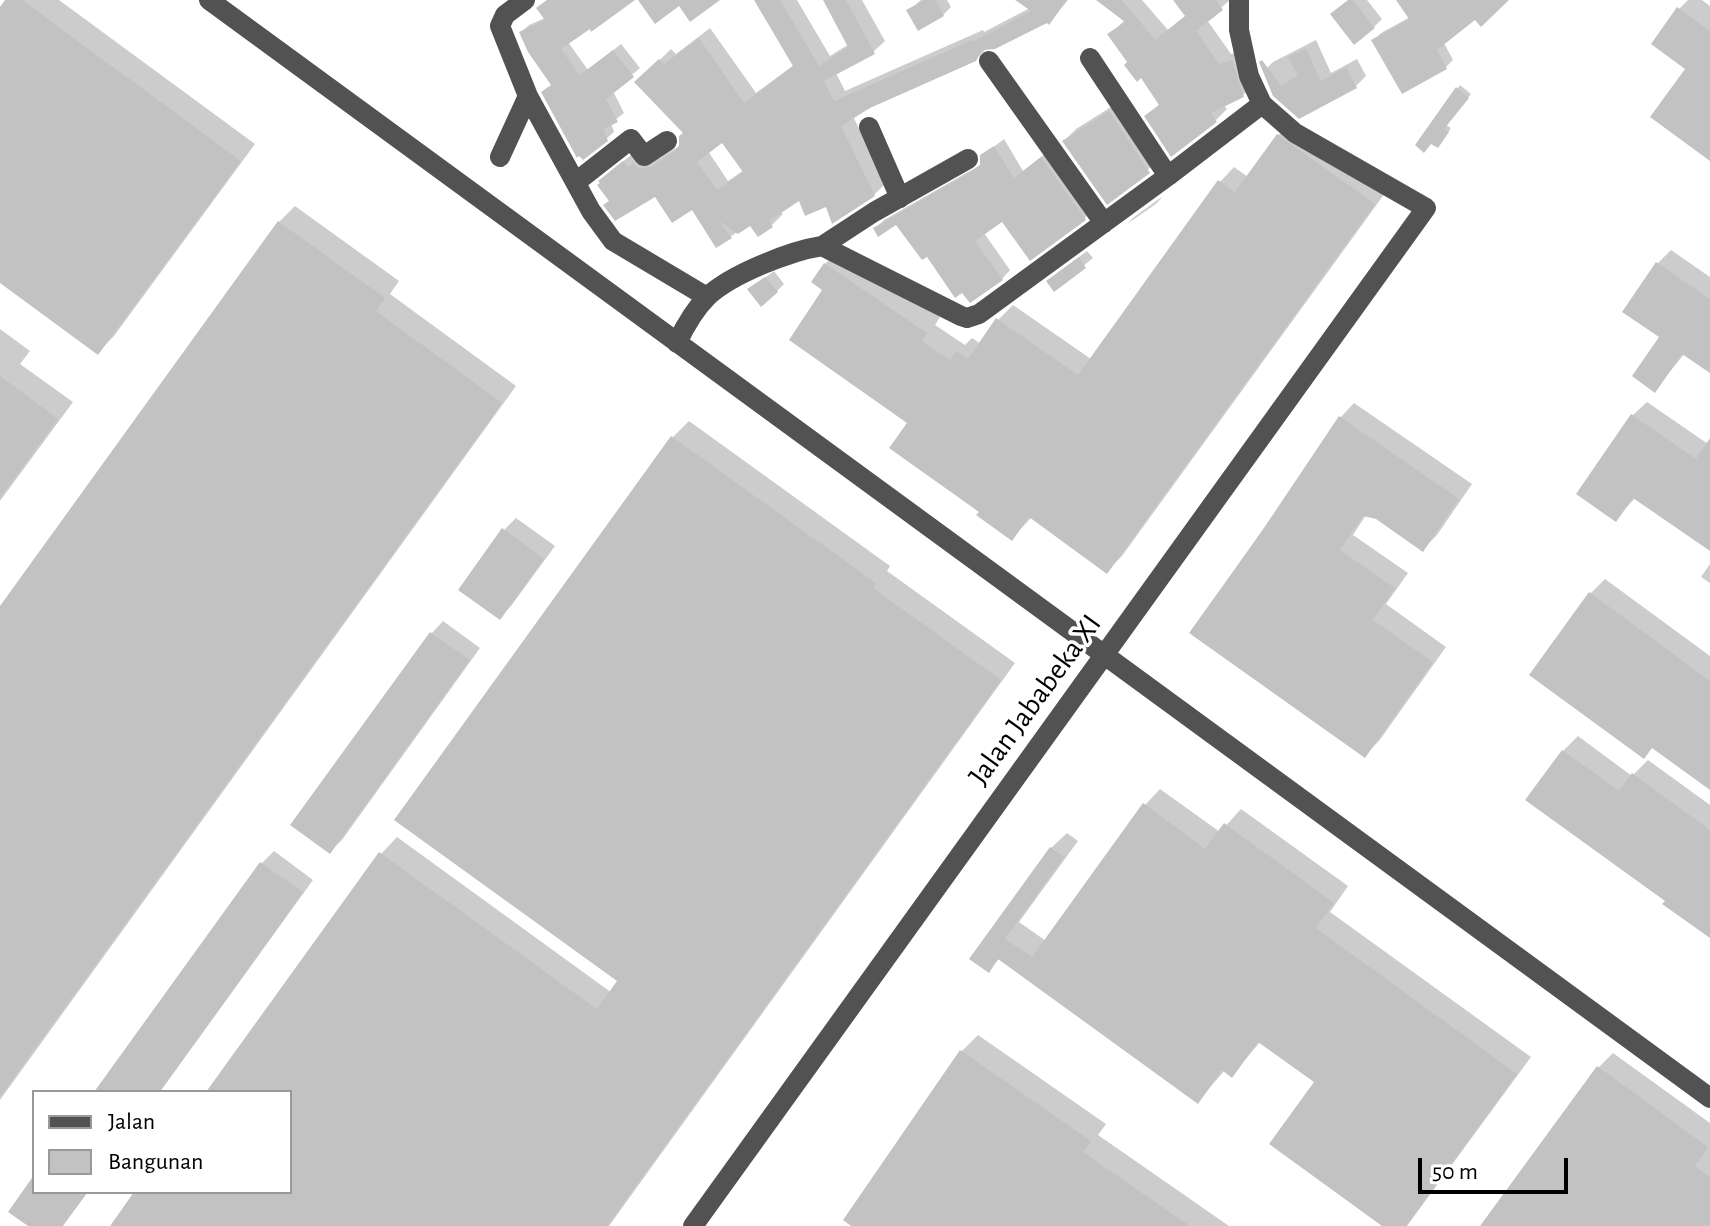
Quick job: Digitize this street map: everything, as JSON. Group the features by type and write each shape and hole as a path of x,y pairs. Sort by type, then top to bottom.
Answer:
{"street":[{"path":"209,0 1710,1098"},
{"path":"525,0 505,15 500,26 528,96 591,211 616,244 707,297"},
{"path":"822,246 967,318 979,314 1262,104 1249,76 1239,30 1239,0"},
{"path":"1090,58 1168,176"},
{"path":"989,61 1104,223"},
{"path":"500,157 528,96"},
{"name":"Jalan Jababeka XI","path":"693,1226 1426,208 1295,133 1262,104"},
{"path":"869,127 900,198"},
{"path":"576,182 631,139 644,156 667,141"},
{"path":"677,343 707,297 721,287 774,259 822,246 968,159"}],"building":[{"path":"5,0 22,0 241,161 98,355 0,283 0,7"},
{"path":"547,0 635,0 561,49 580,75 613,50 634,77 606,99 618,122 604,129 608,141 583,160 579,156 577,158 541,92 551,85 528,52 519,32 545,20 536,8"},
{"path":"638,0 720,0 690,22 679,6 655,24"},
{"path":"754,0 780,0 819,66 848,47 823,0 846,0 875,54 824,81 834,101 972,42 1031,11 1015,0 1067,0 1049,25 1047,23 995,49 982,50 976,61 870,108 841,126 875,196 832,224 826,207 805,216 799,201 769,221 773,227 758,237 750,226 738,234 719,221 732,238 716,248 692,210 672,223 655,197 615,221 603,205 609,201 597,185 600,183 598,181 623,161 628,167 633,164 639,168 651,167 675,151 679,146 679,136 683,133 634,82 659,59 664,64 699,38 744,103 793,66","holes":["722,143 743,172 717,190 697,162"]},
{"path":"925,0 936,0 944,16 918,31 906,10"},
{"path":"1096,0 1122,0 1155,40 1185,16 1173,0 1216,0 1223,10 1196,31 1219,64 1232,60 1244,97 1211,113 1217,122 1171,157 1144,116 1159,105 1141,78 1137,82 1124,65 1127,62 1107,34 1125,22"},
{"path":"1348,0 1353,0 1375,28 1354,45 1330,14"},
{"path":"1396,0 1509,0 1481,27 1475,20 1437,50 1447,69 1402,94 1371,40 1409,19"},
{"path":"1677,7 1710,31 1710,161 1650,117 1685,69 1651,44"},
{"path":"1306,49 1321,81 1346,67 1357,88 1299,119 1273,96 1259,62 1262,60 1281,86 1298,75 1287,57"},
{"path":"1456,87 1469,98 1444,129 1449,132 1438,148 1431,144 1424,153 1415,145"},
{"path":"1109,111 1150,173 1107,205 1062,141"},
{"path":"1277,134 1375,204 1107,574 1029,517 1012,541 976,515 979,512 889,448 907,423 789,340 822,290 811,282 824,263 927,333 922,341 950,360 956,351 968,359 996,318 1078,375 1218,180 1235,192"},
{"path":"994,146 1014,178 1041,157 1086,220 1030,261 1002,222 975,241 1003,280 970,303 962,293 955,298 927,257 922,260 896,225 878,237 873,228 974,170 980,165 980,155"},
{"path":"278,221 385,298 376,311 502,403 0,1097 0,606"},
{"path":"1079,257 1086,268 1054,292 1046,281"},
{"path":"1656,262 1710,299 1710,373 1682,354 1655,393 1632,376 1659,337 1622,312"},
{"path":"765,277 778,292 761,307 747,289"},
{"path":"0,376 58,419 0,498"},
{"path":"1631,414 1696,459 1710,438 1710,551 1633,498 1616,522 1576,494"},
{"path":"1339,416 1459,499 1423,552 1376,519 1363,516 1340,550 1395,588 1373,620 1433,662 1365,758 1189,633"},
{"path":"671,436 876,583 873,588 1001,680 607,1226 110,1226 133,1194 292,1194 292,1090 207,1090 379,852 597,1009 617,981 394,820"},
{"path":"502,528 544,559 500,620 458,590"},
{"path":"1589,592 1710,681 1710,790 1652,748 1644,759 1529,675"},
{"path":"430,632 470,660 330,854 290,825"},
{"path":"1562,750 1619,791 1632,773 1710,830 1710,938 1662,904 1665,901 1525,800"},
{"path":"1143,803 1205,849 1224,823 1334,903 1316,928 1517,1074 1406,1226 1382,1226 1269,1144 1314,1082 1258,1042 1232,1078 1222,1070 1198,1104 998,959 989,973 969,959 1050,847 1064,857 1005,939 1032,957"},
{"path":"260,862 303,892 160,1090 95,1090"},
{"path":"960,1050 1091,1141 1083,1152 1190,1226 851,1226 843,1220"},
{"path":"1597,1066 1708,1147 1695,1166 1710,1177 1710,1226 1480,1226"},
{"path":"32,1178 32,1194 86,1194 62,1226 28,1226 8,1212"}]}
